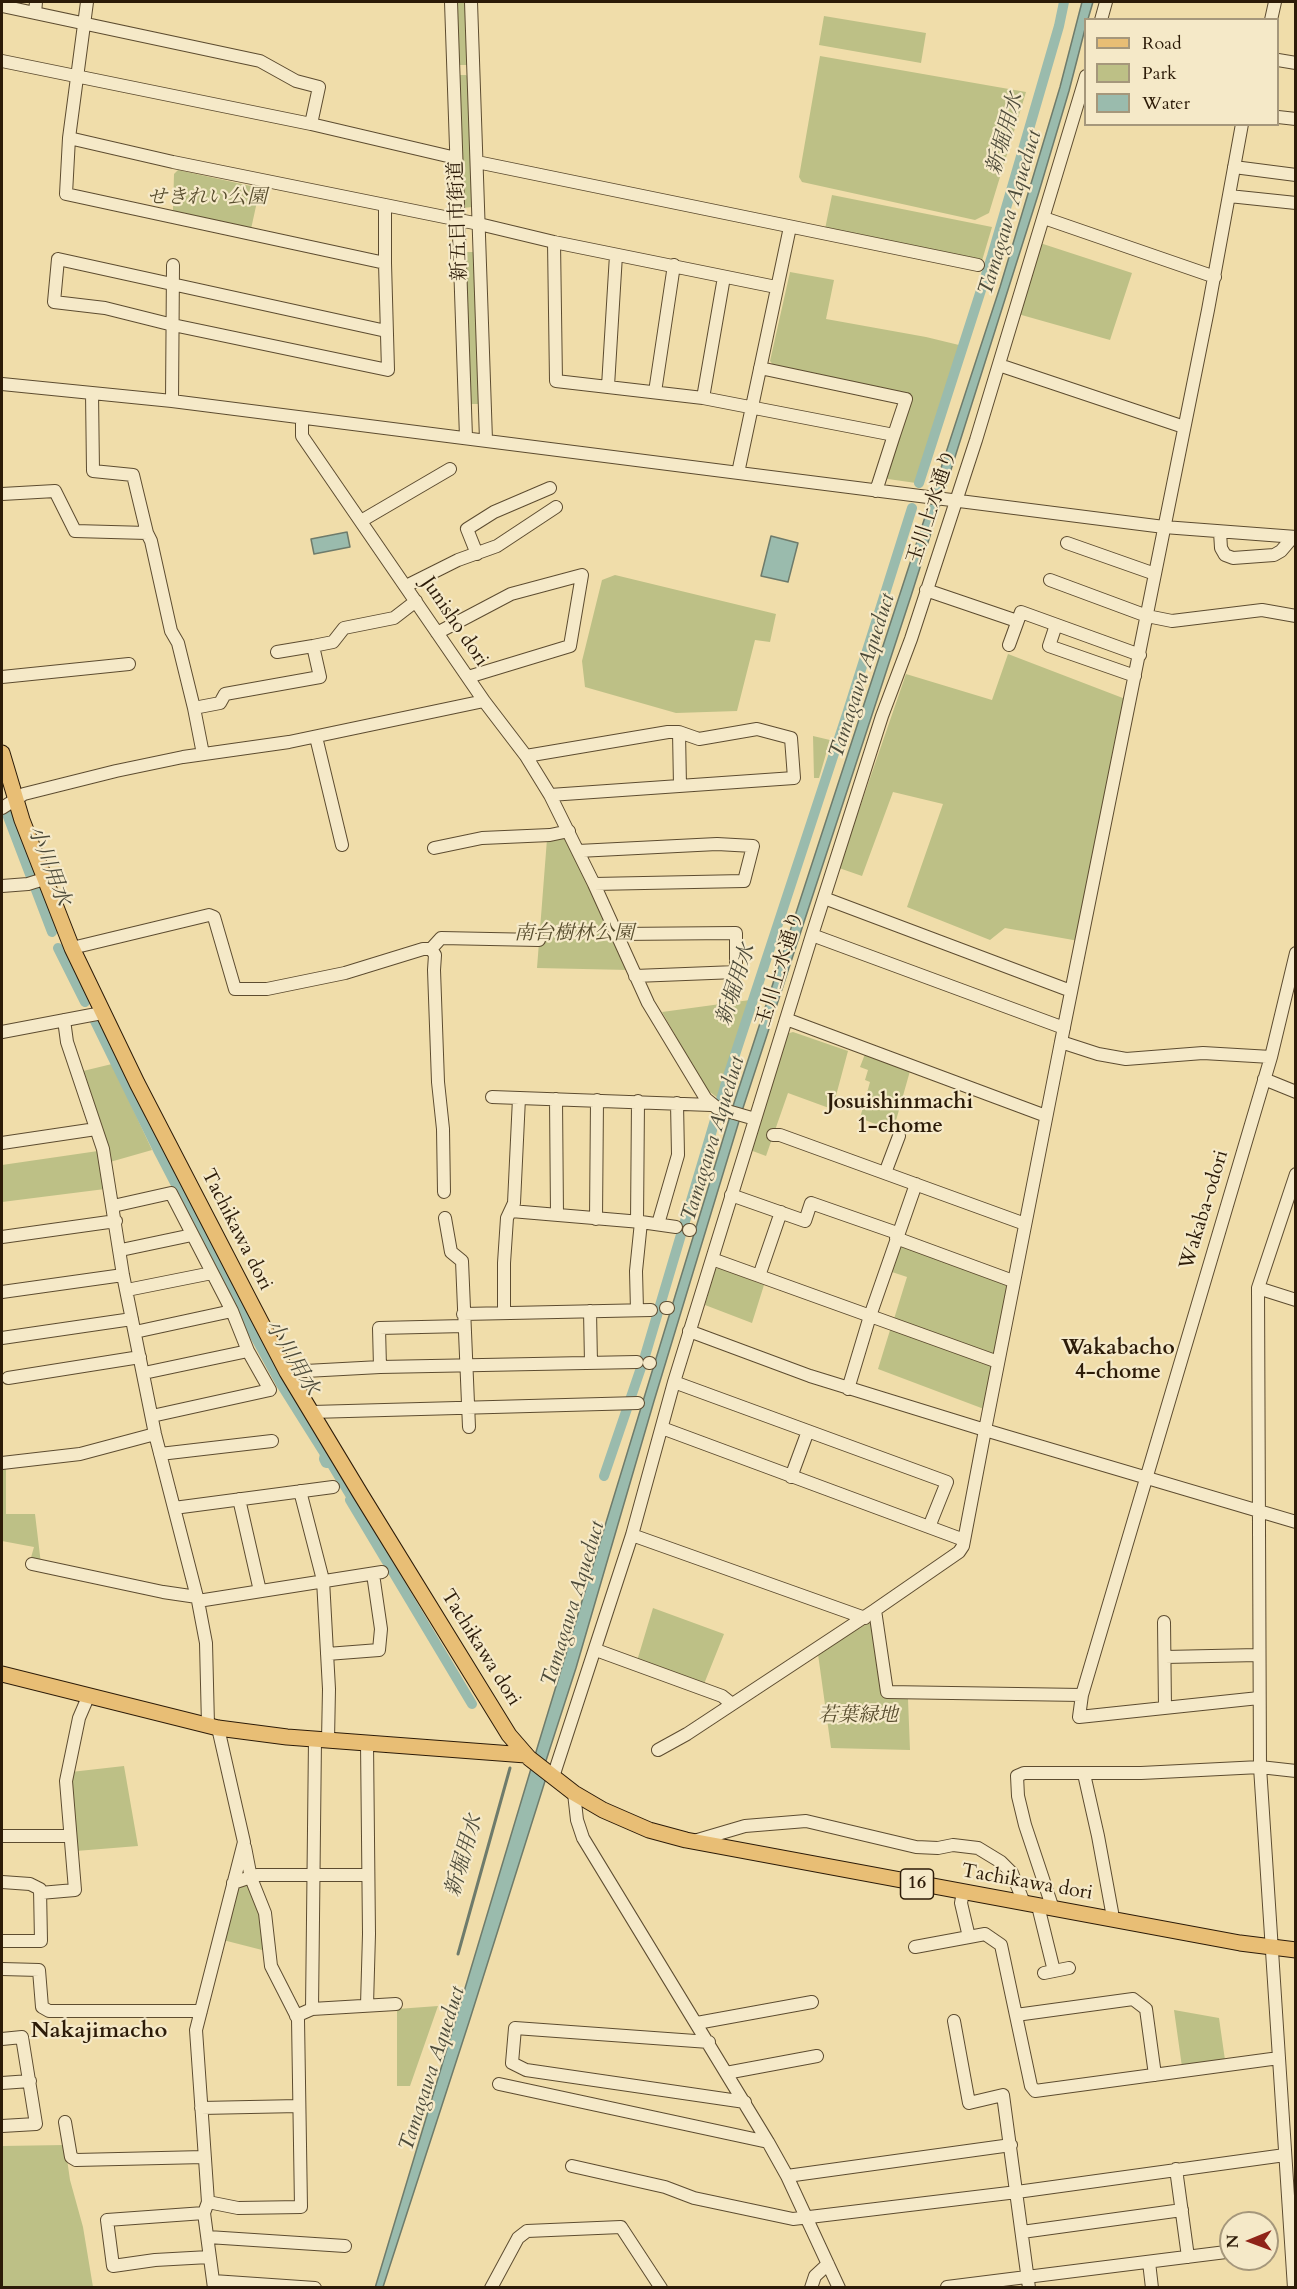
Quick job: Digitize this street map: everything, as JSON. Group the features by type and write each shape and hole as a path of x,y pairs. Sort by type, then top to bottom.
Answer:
{"main road":[{"name":"Tachikawa dori","path":"2,753 36,881 72,948 102,1013 191,1189 287,1372 509,1735 527,1757"},
{"path":"2,1674 213,1726 321,1740 527,1757"},
{"name":"16","path":"527,1757 552,1776"},
{"name":"Tachikawa dori","path":"552,1776 574,1793 603,1810 649,1830 692,1842 1273,1948 1296,1950"}],"street":[{"path":"87,2 69,138 66,194 385,263"},
{"name":"新五日市街道","path":"451,2 466,437"},
{"name":"新五日市街道","path":"471,2 486,440"},
{"path":"1102,18 1106,2"},
{"path":"1271,18 1275,2"},
{"path":"2,6 36,8 84,24 260,61 296,81 319,87 311,124"},
{"path":"1279,60 1296,63"},
{"path":"2,61 311,124 456,158"},
{"path":"454,77 465,71 473,74"},
{"name":"玉川上水通り","path":"552,1776 596,1650 632,1535 674,1382 786,1018 882,716 911,639 950,501 999,365 1084,83"},
{"path":"1279,117 1296,119"},
{"path":"658,1750 870,1614 963,1546 1024,1224 1215,277 1242,126"},
{"path":"69,138 776,288"},
{"path":"477,162 978,265"},
{"path":"1234,167 1296,175"},
{"path":"1229,196 1296,203"},
{"path":"385,206 388,370 105,309 54,302 58,259 386,331"},
{"path":"1044,218 1215,277"},
{"path":"738,474 790,227"},
{"path":"554,242 556,381 703,398 894,435"},
{"path":"608,386 616,255"},
{"path":"172,401 173,265"},
{"path":"655,392 674,266"},
{"path":"703,398 724,277"},
{"path":"999,365 1184,427"},
{"path":"760,368 906,399 876,491"},
{"path":"2,384 172,401 466,437 924,498 1164,527 1294,537"},
{"path":"92,393 93,471 133,475 151,541 171,631 178,643 203,754"},
{"name":"Junisho dori","path":"302,418 302,436 483,701 526,756 550,795 569,831 635,976 666,1034 717,1108"},
{"path":"361,521 450,469"},
{"path":"477,554 467,529 494,512 550,488"},
{"path":"2,494 55,491 75,531 147,533"},
{"path":"406,586 458,560 497,546 556,507"},
{"path":"1220,532 1224,555 1233,558 1274,555 1294,537"},
{"path":"1067,543 1155,574"},
{"path":"437,633 511,594 582,575 570,646 468,677"},
{"path":"1050,580 1147,616 1172,621 1262,610 1296,616"},
{"path":"926,590 1017,621"},
{"path":"278,652 333,642 344,628 393,618 416,601"},
{"path":"1009,645 1021,612 1140,655"},
{"path":"1056,625 1049,646 1135,676"},
{"path":"194,708 220,704 225,694 320,677 313,646"},
{"path":"2,677 129,664"},
{"path":"2,808 24,794 116,771 203,754 315,737 483,701"},
{"path":"526,756 679,732 699,738 757,729 791,738 794,778 550,795"},
{"path":"679,732 680,786"},
{"path":"315,737 342,844"},
{"path":"434,848 482,838 550,835 569,831"},
{"path":"578,851 717,844 753,846 744,881 594,885"},
{"path":"2,886 36,881"},
{"path":"824,898 1071,991"},
{"path":"72,948 209,915 214,917 235,989 267,989 345,973 423,949 430,949 441,938 539,940"},
{"path":"617,934 736,933 736,972 635,976"},
{"path":"812,935 1064,1028"},
{"path":"430,949 435,955 437,1059 443,1129 444,1192"},
{"name":"Wakaba-odori","path":"1082,1695 1264,1079 1296,953"},
{"path":"2,1032 102,1013"},
{"path":"786,1018 1046,1116"},
{"path":"64,1020 67,1042 103,1149 121,1250 123,1275 155,1434 206,1643 213,1726 244,1842 251,1878 265,1913 271,1966 298,2019 301,2207 206,2207 107,2220 113,2266 155,2260 209,2257"},
{"path":"1061,1042 1098,1054 1126,1059 1203,1053 1270,1057"},
{"path":"1264,1079 1296,1092"},
{"path":"492,1097 677,1103 717,1108 755,1119"},
{"path":"504,1313 507,1218 512,1211 518,1150 519,1098"},
{"path":"556,1099 557,1215"},
{"path":"596,1218 597,1100"},
{"path":"637,1310 638,1101"},
{"path":"658,1224 678,1155 677,1103"},
{"path":"2,1143 96,1129"},
{"path":"773,1135 780,1135 1024,1224"},
{"path":"885,1173 899,1136"},
{"path":"1294,2288 1260,1767 1258,1288 1296,1174"},
{"path":"848,1389 870,1316 916,1184"},
{"path":"113,1206 171,1193 232,1311 248,1351 270,1390 152,1416"},
{"path":"731,1195 805,1221 811,1203 1013,1281"},
{"path":"512,1211 676,1227"},
{"path":"759,1276 781,1212"},
{"path":"445,1218 451,1252 462,1261 469,1427"},
{"path":"2,1237 116,1221"},
{"path":"121,1250 192,1235"},
{"path":"712,1259 998,1362"},
{"path":"127,1290 212,1273"},
{"path":"2,1292 123,1275"},
{"path":"1258,1288 1296,1299"},
{"path":"380,1367 379,1328 464,1320 504,1313 651,1310"},
{"path":"135,1332 232,1311"},
{"path":"590,1311 591,1363"},
{"path":"2,1338 132,1319"},
{"path":"690,1331 848,1389 1296,1522"},
{"path":"144,1373 248,1351"},
{"path":"8,1378 140,1357"},
{"path":"287,1372 380,1367 646,1363"},
{"path":"674,1382 947,1482 929,1527"},
{"path":"312,1412 630,1403"},
{"path":"662,1428 964,1539"},
{"path":"791,1477 808,1431"},
{"path":"2,1463 80,1454 155,1434"},
{"path":"160,1454 272,1441"},
{"path":"174,1508 333,1487"},
{"path":"300,1491 323,1580 327,1654 314,1874 312,2009"},
{"path":"239,1499 260,1591"},
{"path":"632,1535 870,1614"},
{"path":"32,1564 197,1599 378,1573 381,1629 379,1650 327,1654"},
{"path":"870,1614 886,1692 1082,1695 1079,1717 1259,1698"},
{"path":"1164,1623 1165,1708"},
{"path":"596,1650 722,1696 732,1704"},
{"path":"1165,1657 1258,1655"},
{"path":"40,1893 75,1890 66,1781 79,1718 88,1697"},
{"path":"367,1743 367,2005"},
{"path":"1069,1968 1049,1972 1025,1825 1018,1796 1017,1776 1024,1773 1154,1773 1260,1767 1296,1771"},
{"path":"1084,1774 1098,1836 1112,1912 1111,1919"},
{"path":"574,1793 577,1820 583,1838 768,2142 787,2176 839,2288"},
{"path":"692,1842 745,1826 806,1821 916,1847 938,1848 953,1845 978,1848 1001,1862 1039,1906"},
{"path":"2,1836 69,1836"},
{"path":"244,1842 196,2030 209,2257 214,2284 315,2288"},
{"path":"233,1883 257,1875 368,1875"},
{"path":"2,1882 30,1884 39,1889 41,1941 2,1941"},
{"path":"963,1892 961,1903 969,1936"},
{"path":"915,1947 985,1934 1001,1945 1031,2086 1035,2091 1279,2058"},
{"path":"2,1969 39,1970 42,2007 49,2011 201,2011"},
{"path":"1016,2015 1133,1999 1146,2009 1155,2075"},
{"path":"697,2023 812,2002"},
{"path":"296,2016 312,2009 396,2004"},
{"path":"954,2021 969,2103 1003,2095 1029,2283"},
{"path":"709,2042 515,2028 512,2063 526,2070 745,2102"},
{"path":"2,2039 22,2037 36,2124 2,2126"},
{"path":"726,2073 817,2056"},
{"path":"2,2083 30,2081"},
{"path":"499,2084 768,2142"},
{"path":"201,2108 299,2106"},
{"path":"66,2122 71,2157 76,2160 204,2157"},
{"path":"787,2176 1011,2145"},
{"path":"572,2166 665,2187 694,2198 793,2218 806,2218 1285,2155"},
{"path":"1176,2169 1188,2257"},
{"path":"1022,2232 1182,2210"},
{"path":"491,2288 518,2238 526,2230 621,2227 661,2288"},
{"path":"208,2237 345,2246"},
{"path":"947,2287 1029,2283 1149,2262 1219,2253"},
{"path":"1149,2262 1152,2288"},
{"path":"811,2288 815,2276 828,2264"}],"green space":[{"path":"455,2 467,2 469,65 457,65"},
{"path":"824,16 926,33 921,63 819,45"},
{"path":"820,56 1026,92 989,213 975,220 802,182 799,177"},
{"path":"466,75 469,78 473,207 462,208 458,77"},
{"name":"せきれい公園","path":"178,170 260,188 251,229 177,214 173,210 174,174"},
{"path":"832,195 992,227 981,264 824,234"},
{"path":"1040,243 1132,273 1110,340 1018,314"},
{"path":"463,252 475,252 480,404 468,404"},
{"path":"790,272 834,280 826,319 959,345 916,483 888,479 884,476 910,394 774,366 770,361"},
{"path":"615,575 776,614 770,642 755,640 737,711 676,713 585,687 582,661 602,580"},
{"path":"1008,654 1128,700 1079,941 1005,928 990,940 907,907 943,804 893,792 862,876 839,868 906,674 992,700"},
{"path":"813,736 830,740 819,778 814,778"},
{"name":"南台樹林公園","path":"567,837 629,970 537,968 547,839"},
{"path":"750,1000 719,1099 706,1089 662,1012"},
{"path":"793,1032 848,1051 834,1103 831,1102 829,1108 788,1093 766,1156 750,1150 786,1034"},
{"path":"865,1054 910,1071 893,1131 860,1118 870,1082 865,1080 868,1070 860,1067"},
{"path":"112,1064 152,1150 110,1162 83,1071"},
{"path":"98,1151 105,1189 2,1202 2,1165"},
{"path":"902,1246 1005,1283 1008,1288 995,1352 991,1354 894,1319 907,1277 889,1271 897,1249"},
{"path":"719,1268 764,1285 752,1323 705,1305 715,1269"},
{"path":"891,1327 990,1364 992,1368 984,1409 878,1369"},
{"path":"6,1466 6,1514 35,1514 41,1564 30,1561 34,1547 2,1541 2,1467"},
{"path":"653,1608 724,1634 704,1684 637,1661"},
{"name":"若葉緑地","path":"868,1623 878,1627 883,1698 908,1699 910,1750 831,1748 818,1654"},
{"path":"124,1766 138,1846 76,1851 71,1772"},
{"path":"248,1883 258,1897 266,1951 223,1940 237,1886"},
{"path":"438,2006 410,2086 397,2086 397,2009"},
{"path":"1174,2010 1219,2018 1225,2060 1182,2067"},
{"path":"65,2145 70,2180 83,2227 93,2287 2,2287 2,2146"}],"water":[{"path":"1082,2 1093,2 1088,18 1084,18 1084,33 1069,91 1038,195 911,596 743,1108 576,1668 542,1773 546,1778 383,2287 375,2288 734,1103 1000,287 1060,87"},
{"path":"347,532 350,547 314,554 311,539"},
{"path":"771,536 798,543 788,582 761,576"}],"waterway":[{"name":"新堀用水","path":"919,483 992,256 1064,2"},
{"name":"新堀用水","path":"604,1476 645,1356 729,1073 912,508"},
{"name":"小川用水","path":"7,814 52,932"},
{"name":"小川用水","path":"58,948 85,1002"},
{"name":"小川用水","path":"94,1019 159,1152 281,1384 325,1454 326,1463 331,1463 352,1498 350,1500 472,1704"},
{"name":"新堀用水","path":"458,1954 510,1768"}],"district":[{"name":"Josuishinmachi 1-chome","path":"900,1115"},
{"name":"Wakabacho 4-chome","path":"1118,1361"},
{"name":"Nakajimacho","path":"99,2032"}],"water label":[{"name":"Tamagawa Aqueduct","path":"1011,213"},
{"name":"Tamagawa Aqueduct","path":"863,676"},
{"name":"Tamagawa Aqueduct","path":"714,1139"},
{"name":"Tamagawa Aqueduct","path":"574,1604"},
{"name":"Tamagawa Aqueduct","path":"433,2069"}]}
